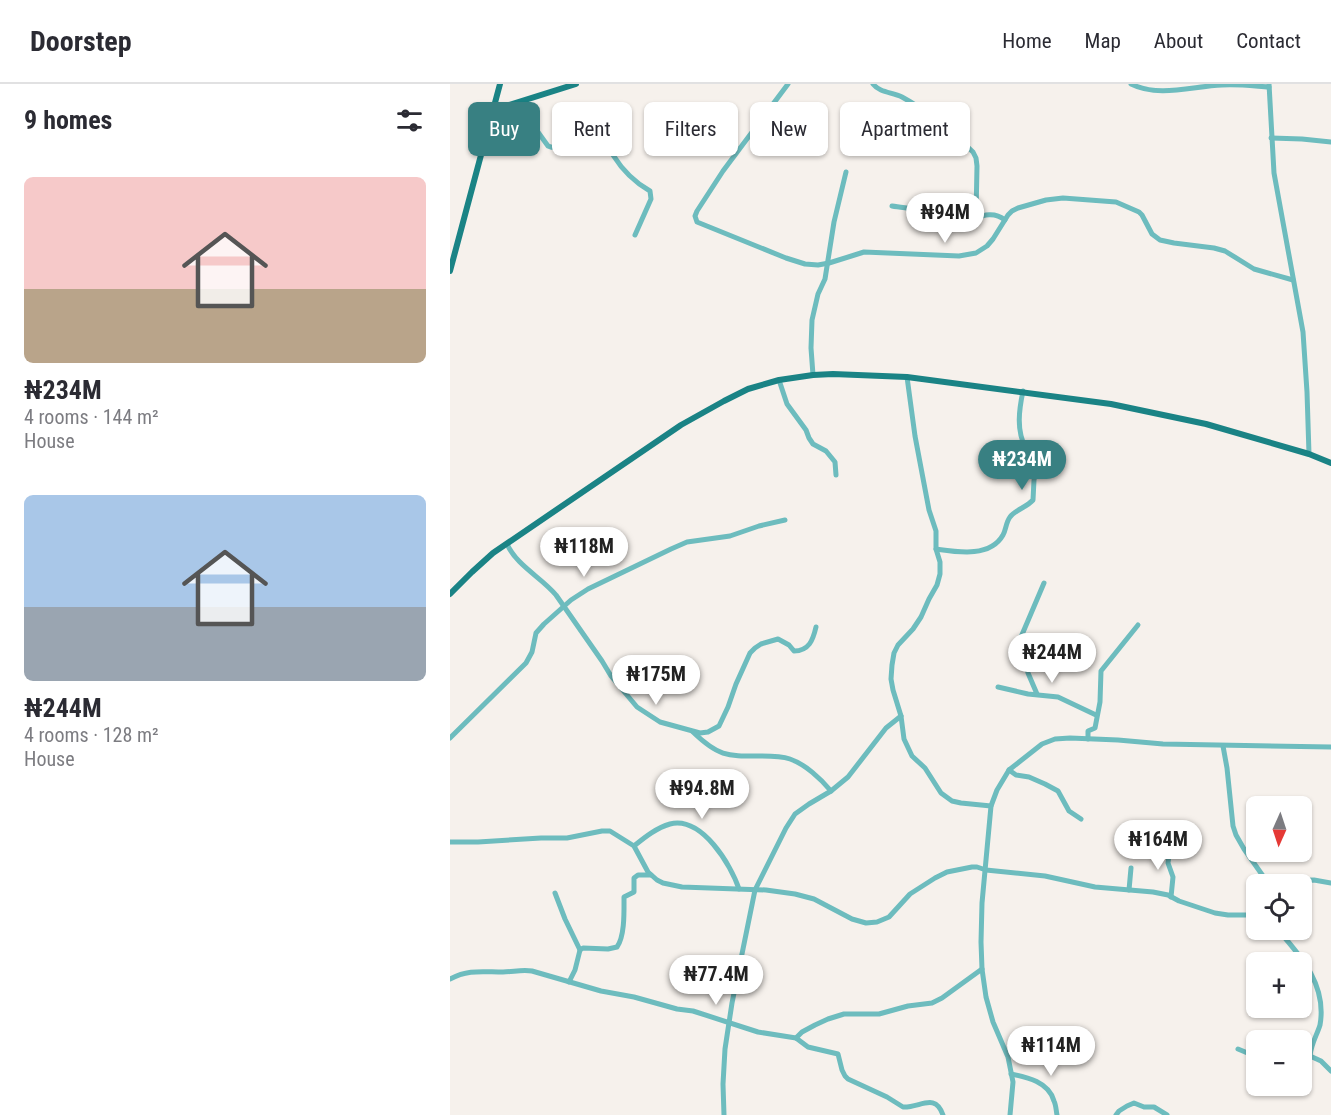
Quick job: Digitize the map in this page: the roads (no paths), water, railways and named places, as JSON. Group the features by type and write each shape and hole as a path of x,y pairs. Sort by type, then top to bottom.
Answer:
{"main road":[{"path":"495,102 500,84"},
{"path":"520,102 576,84"},
{"path":"450,271 481,156"},
{"path":"450,594 472,572 507,544 681,425 748,389 779,380 833,374 908,377 1111,404 1206,424 1331,463"}],"street":[{"path":"788,84 723,171 697,211 695,219 697,222 786,258 805,264 818,265 864,252 959,256 976,253 987,246 1012,211 1046,200 1063,198 1116,202 1142,215 1152,234 1160,240 1225,251 1254,269 1293,280"},
{"path":"873,84 880,91 894,93 908,100 944,126 973,152 976,158 976,216"},
{"path":"1131,84 1151,90 1184,90 1224,85 1269,85 1275,173 1303,332 1308,454"},
{"path":"540,135 552,148 560,148 584,139 594,138 606,141 615,158 629,176 650,191 651,199 635,235"},
{"path":"1271,138 1331,142"},
{"path":"813,375 811,329 815,303 829,263 834,222 846,172"},
{"path":"892,206 927,211 958,222 976,216 994,215 1005,220"},
{"path":"908,377 915,436 929,510 936,531 940,574 937,585 921,616 894,653 891,679 901,716 904,739 912,756 925,768 940,793 961,803 991,806"},
{"path":"779,380 787,404 813,444 826,451 835,462 836,475"},
{"path":"936,549 970,552 981,551 989,547 1001,538 1010,517 1033,500 1038,463 1027,451 1021,430 1019,411 1023,391"},
{"path":"450,738 526,663 532,652 536,633 571,600 588,589 687,542 730,536 785,520"},
{"path":"507,544 511,553 549,586 611,676 637,706 660,722 700,733 708,732 718,726 729,707 736,684 750,654 755,648 778,639 797,652 812,641 816,627"},
{"path":"1037,694 1028,673 1021,637 1044,583"},
{"path":"1088,739 1088,731 1095,728 1100,702 1101,671 1138,625"},
{"path":"998,687 1028,694 1058,697 1096,715"},
{"path":"724,1115 725,1049 755,890 795,814 848,777 886,728 901,716"},
{"path":"693,731 708,746 723,753 778,756 791,759 802,765 831,791"},
{"path":"1010,1115 1013,1082 1008,1058 993,1022 986,997 982,969 982,903 991,806 1009,770 1042,744 1064,738 1162,744 1331,747"},
{"path":"1222,746 1227,768 1233,826 1244,849 1262,874"},
{"path":"1009,770 1016,775 1035,780 1058,791 1070,811 1081,819"},
{"path":"633,846 654,831 671,824 686,826 702,833 710,840 734,874 739,889"},
{"path":"450,842 567,838 606,831 614,832 633,846 651,875 663,883 676,886 787,892 824,903 852,919 866,923 890,917 910,894 934,878 947,872 972,867 1045,876 1095,887 1153,892 1215,913 1246,916"},
{"path":"1170,849 1168,863 1173,877 1171,897"},
{"path":"1129,890 1131,868"},
{"path":"580,950 583,948 608,950 617,947 622,935 624,897 634,892 634,878 638,875 651,875"},
{"path":"1312,880 1331,883"},
{"path":"555,893 580,950 569,982"},
{"path":"1286,940 1306,963 1320,994 1320,1025 1312,1046"},
{"path":"450,979 477,971 504,972 520,969 601,991 693,1011 768,1035 796,1038 808,1047 838,1054 845,1076 855,1083 903,1107 908,1108 928,1102 936,1103 943,1115"},
{"path":"796,1038 815,1025 844,1014 879,1014 908,1006 932,1003 982,969"},
{"path":"1238,1049 1246,1052"},
{"path":"1312,1057 1321,1061 1331,1071"},
{"path":"1011,1074 1034,1079 1044,1087 1051,1094 1057,1115"},
{"path":"1116,1115 1134,1103 1144,1107 1154,1107 1167,1115"}]}
